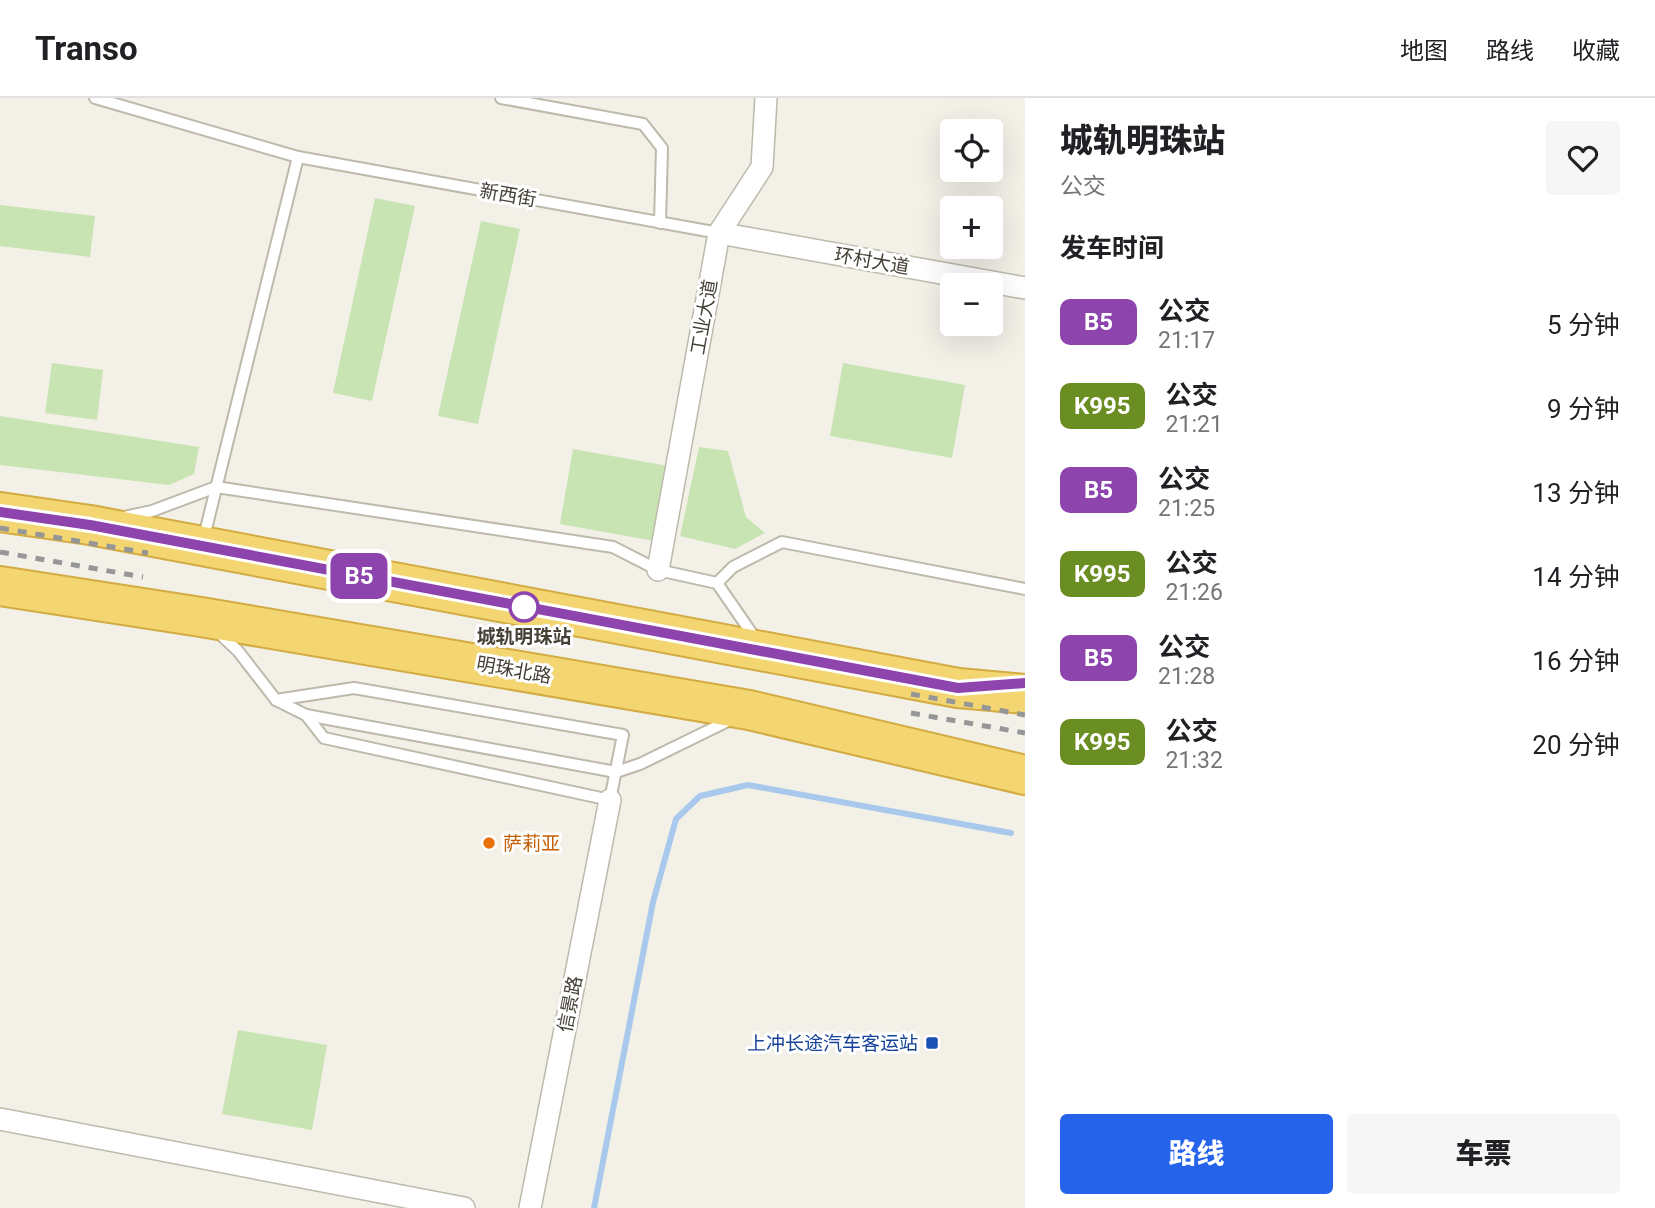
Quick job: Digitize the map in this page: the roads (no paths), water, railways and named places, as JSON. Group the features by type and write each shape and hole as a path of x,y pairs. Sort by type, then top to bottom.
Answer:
{"highway":[{"path":"0,512 90,525 958,688 1025,694"},
{"name":"明珠北路","path":"0,586 201,617 749,710 1025,775"},
{"path":"958,688 1025,683"},
{"path":"958,688 1025,709"}],"street":[{"name":"工业大道","path":"658,570 719,233 762,167 766,98"},
{"name":"环村大道","path":"719,233 1025,288"},
{"name":"信景路","path":"530,1208 610,800"},
{"path":"0,1119 464,1208"}],"lane":[{"name":"新西街","path":"95,98 298,157 719,233"},
{"path":"501,98 643,124 662,148 660,223"},
{"path":"202,546 298,157"},
{"path":"90,525 152,511 216,486 613,547 658,570 717,583 764,652"},
{"path":"717,583 733,567 782,542 1025,589"},
{"path":"201,617 239,651 276,700 306,715 616,772 640,764 749,710"},
{"path":"276,700 354,688 623,735 610,800 324,738 306,715"}],"waterway":[{"path":"594,1208 653,902 676,819 700,796 748,785 1011,833"}],"railway":[{"path":"0,528 148,553"},
{"path":"0,552 143,577"},
{"path":"911,694 1025,715"},
{"path":"911,713 1025,733"}],"place":[{"name":"城轨明珠站","path":"524,607"},
{"name":"萨莉亚","path":"489,843"},
{"name":"上冲长途汽车客运站","path":"932,1043"}]}
